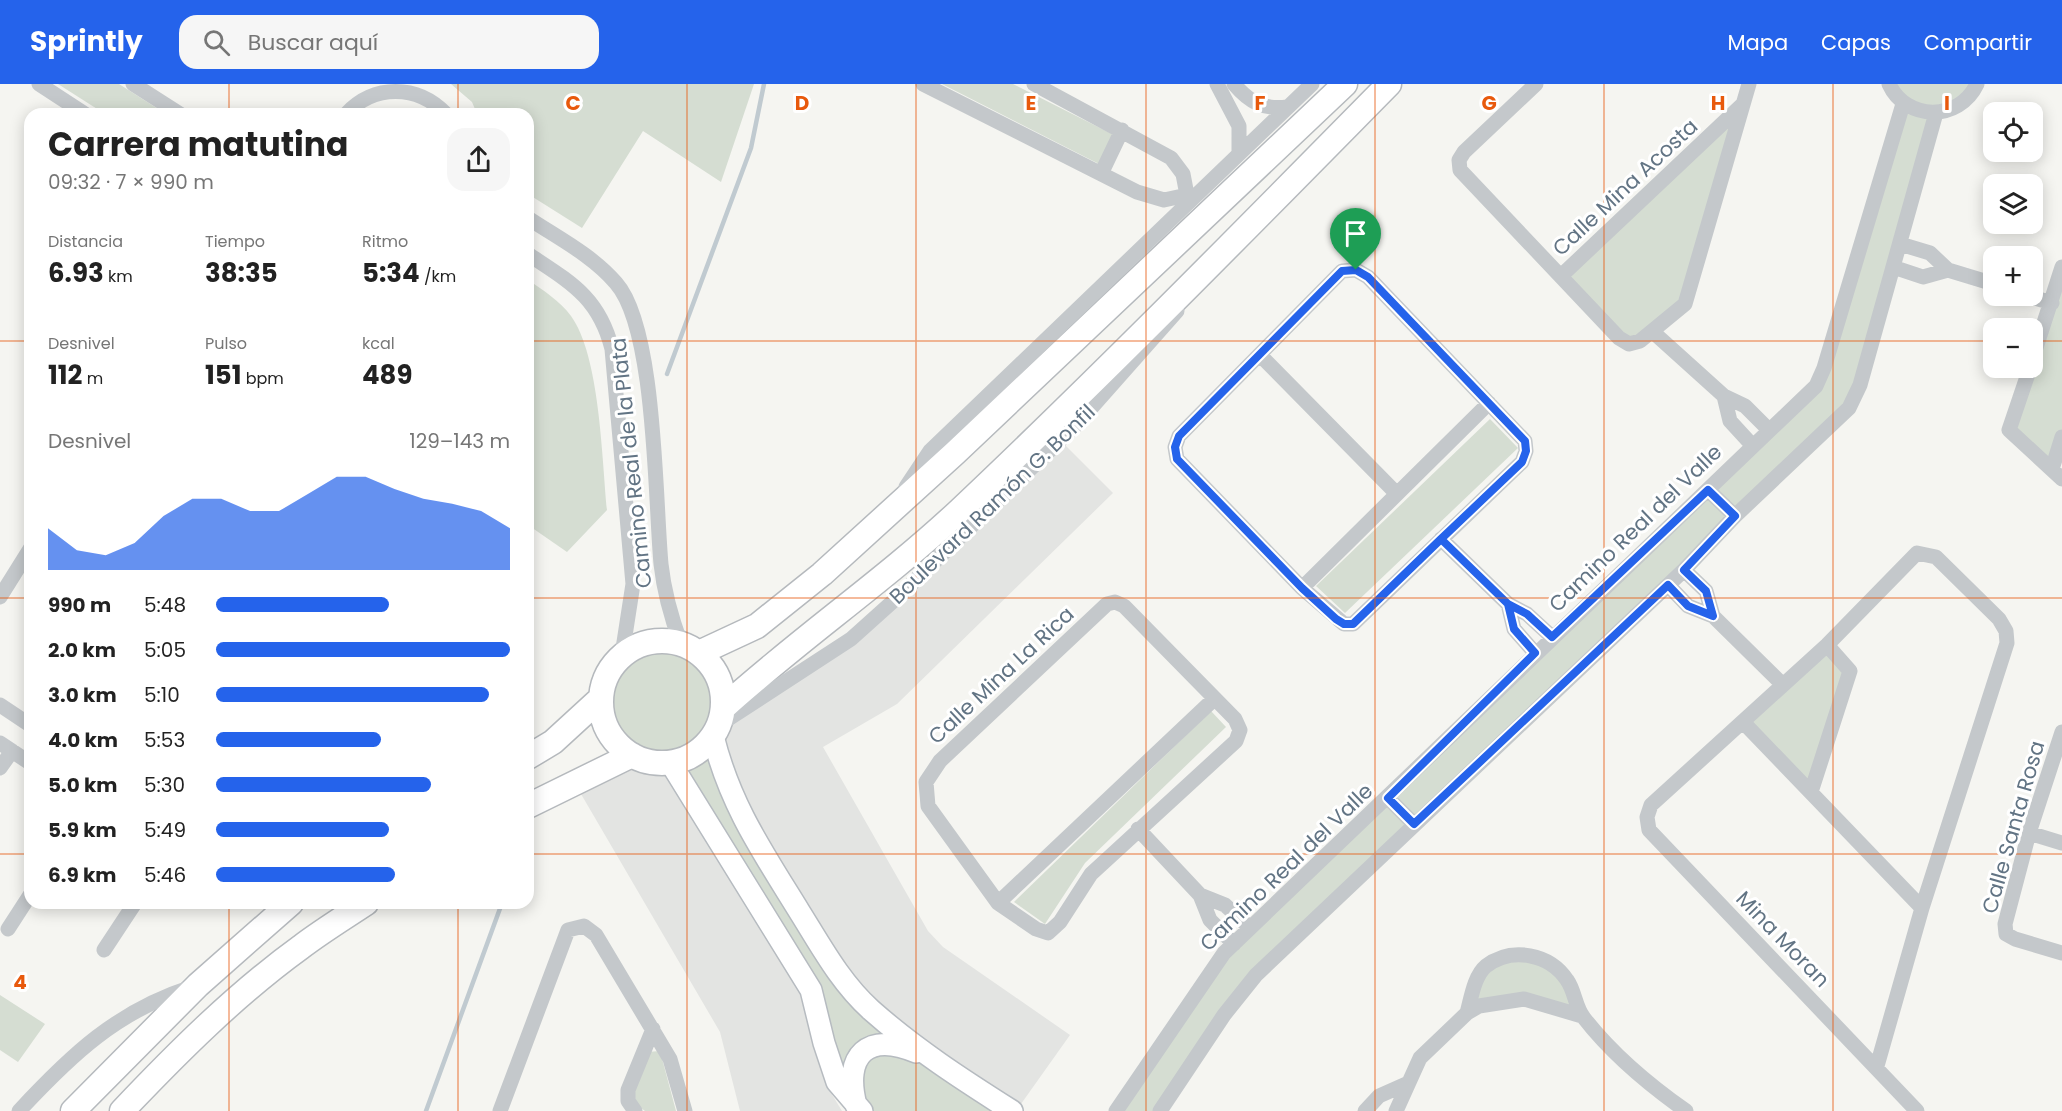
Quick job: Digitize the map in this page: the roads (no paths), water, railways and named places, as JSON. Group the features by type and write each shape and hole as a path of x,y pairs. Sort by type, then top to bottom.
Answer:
{"main road":[{"path":"690,649 757,626 822,574 886,517 1345,84"},
{"name":"Boulevard Ramón G. Bonfil","path":"718,723 763,672 865,593 958,511 1230,245 1389,84"},
{"path":"718,723 705,745 688,757 669,762 650,762 632,755 617,742 606,726 601,698 609,670 622,655 640,644 660,640 690,649 713,669 722,688 718,723 722,773 740,816 841,979 871,1009 930,1059 1012,1111"},
{"path":"534,753 553,742 601,698"},
{"path":"534,803 632,755"},
{"path":"669,762 811,990 824,1043 837,1082 859,1108"},
{"path":"73,1111 198,985 284,909"},
{"path":"122,1111 168,1063 300,947 357,909"},
{"path":"859,1108 851,1086 852,1067 862,1054 881,1043 901,1046 930,1059"}],"street":[{"path":"39,84 76,108"},
{"path":"133,84 171,108"},
{"path":"923,84 1151,197 1172,200 1190,197"},
{"path":"1035,84 1171,158 1183,174 1190,197"},
{"path":"1217,84 1235,115 1240,133 1239,153"},
{"path":"1234,84 1256,104 1267,108 1287,107"},
{"path":"886,517 930,452 1190,197 1312,84"},
{"name":"Calle Mina Acosta","path":"1536,84 1464,152 1459,160 1460,170 1562,275 1619,338 1629,344 1640,341 1653,332 1685,304 1749,84"},
{"path":"1889,84 1903,104 1923,112 1936,113 1951,110 1964,102 1977,84"},
{"path":"350,108 371,88 391,86 418,91 440,108"},
{"name":"Camino Real del Valle","path":"1115,1109 1208,973 1234,944 1816,386 1824,368 1903,104"},
{"name":"Calle Mina Acosta","path":"1562,275 1742,105"},
{"path":"1160,1111 1224,1015 1256,975 1684,570 1735,516 1848,408 1860,385 1936,113"},
{"path":"1101,174 1122,130"},
{"name":"Camino Real de la Plata","path":"534,222 592,260 617,284 632,311 641,339 653,450 661,566 669,610 690,649"},
{"path":"1900,244 1930,253 1948,270 1983,281"},
{"name":"Camino Real de la Plata","path":"534,258 567,279 590,299 606,324 612,349 633,584 622,655"},
{"path":"1893,267 1923,276 1948,270"},
{"path":"2043,329 2062,267"},
{"path":"1356,270 1368,277 1489,403 1525,441 1526,451 1522,462 1353,624 1344,624 1336,619 1302,588 1177,459 1175,447 1179,436 1342,271 1356,270"},
{"path":"2043,300 2052,303"},
{"path":"1653,332 1724,396 1745,406 1769,430"},
{"path":"1260,355 1397,494"},
{"path":"2027,378 2009,430 2057,474"},
{"path":"1724,396 1730,421 1752,445"},
{"path":"1302,588 1489,403"},
{"path":"2057,474 2062,437"},
{"path":"1708,490 1735,516"},
{"path":"1441,539 1508,604 1527,614 1552,637"},
{"name":"Mina Moran","path":"1917,553 1936,558 1999,619 2006,631 2007,643 1922,908 1877,1066 1649,830 1647,817 1651,806 1827,645 1917,553"},
{"path":"0,597 24,559"},
{"path":"1684,570 1706,591 1713,616"},
{"path":"1668,585 1688,606 1713,616 1783,685"},
{"name":"Calle Mina La Rica","path":"1115,602 1124,606 1235,719 1240,730 1236,741 1138,829 1091,874 1060,922 1048,933 1036,929 998,903 928,806 926,782 948,753 1107,604 1115,602"},
{"path":"1508,604 1514,629 1535,653"},
{"path":"1811,792 1850,671 1827,645"},
{"path":"998,903 1214,699"},
{"path":"0,705 24,720"},
{"path":"1743,722 1922,908"},
{"name":"Calle Santa Rosa","path":"2062,732 2029,833 2005,924 2006,934 2015,939 2062,953"},
{"path":"0,768 6,747 24,759"},
{"path":"1388,798 1414,824"},
{"path":"1138,829 1200,895 1210,920 1234,944"},
{"path":"2029,833 2062,843"},
{"path":"1200,895 1224,905 1250,928"},
{"path":"8,929 24,904"},
{"path":"104,950 131,909"},
{"path":"500,1111 568,930 584,926 596,935 670,1059 685,1111"},
{"path":"1467,1013 1475,986 1485,967 1506,957 1527,954 1548,961 1568,980 1582,1016 1657,1090 1686,1111"},
{"path":"19,1111 76,1052 102,1032 134,1010 163,996 198,985"},
{"path":"1396,1111 1406,1084 1420,1058 1467,1013 1479,1006 1524,999 1582,1016"},
{"path":"635,1111 628,1101 628,1090 653,1029"},
{"path":"1877,1066 1917,1111"},
{"path":"1365,1111 1379,1096 1406,1084"}],"waterway":[{"path":"667,374 751,148 764,84"},
{"path":"426,1111 500,909"}]}
